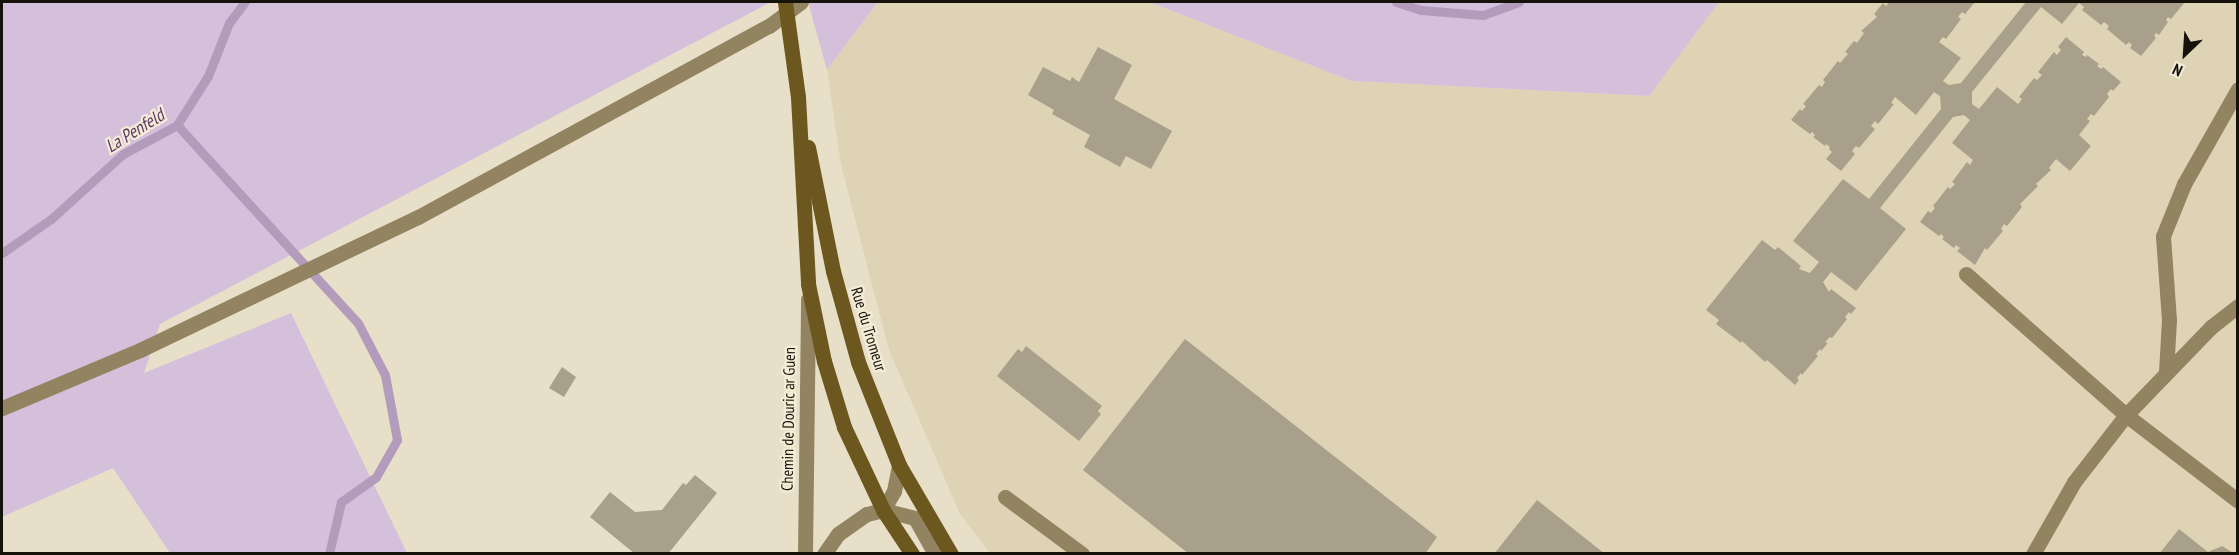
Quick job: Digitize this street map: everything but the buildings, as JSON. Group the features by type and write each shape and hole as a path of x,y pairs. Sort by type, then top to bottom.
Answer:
{"main road":[{"name":"Rue du Tromeur","path":"786,6 798,98 833,271 858,362 899,465 951,554"},
{"name":"Rue du Tromeur","path":"798,98 808,284 824,362 844,427 883,510 912,554"}],"street":[{"path":"2,408 140,350 418,217 768,26 786,6 801,2"},
{"path":"2166,372 2169,320 2163,236 2184,184 2238,88"},
{"path":"1966,274 2126,415 2238,501"},
{"name":"Chemin de Douric ar Guen","path":"805,554 808,284"},
{"path":"2033,554 2074,482 2126,415 2211,327 2238,306"},
{"path":"883,510 894,491 899,465"},
{"path":"1005,497 1082,554"},
{"path":"824,554 838,534 867,514 883,510 915,518 935,554"}],"shaded area":[{"path":"2,2 771,2 160,324 144,373 291,313 407,553 170,553 113,468 2,517"},
{"path":"808,2 878,2 827,70"},
{"path":"878,2 1149,2 1351,81 1649,96 1719,2 2237,2 2237,553 990,553 960,514 889,350 841,165 827,70"},
{"path":"1149,2 1719,2 1649,96 1351,81"}],"waterway":[{"name":"La Penfeld","path":"2,253 51,219 123,154 177,125 208,76 229,23 245,2"},
{"name":"La Penfeld","path":"1396,2 1421,10 1483,15 1519,2"},
{"path":"177,125 358,323 385,375 397,440 376,477 341,502 329,554"}]}
